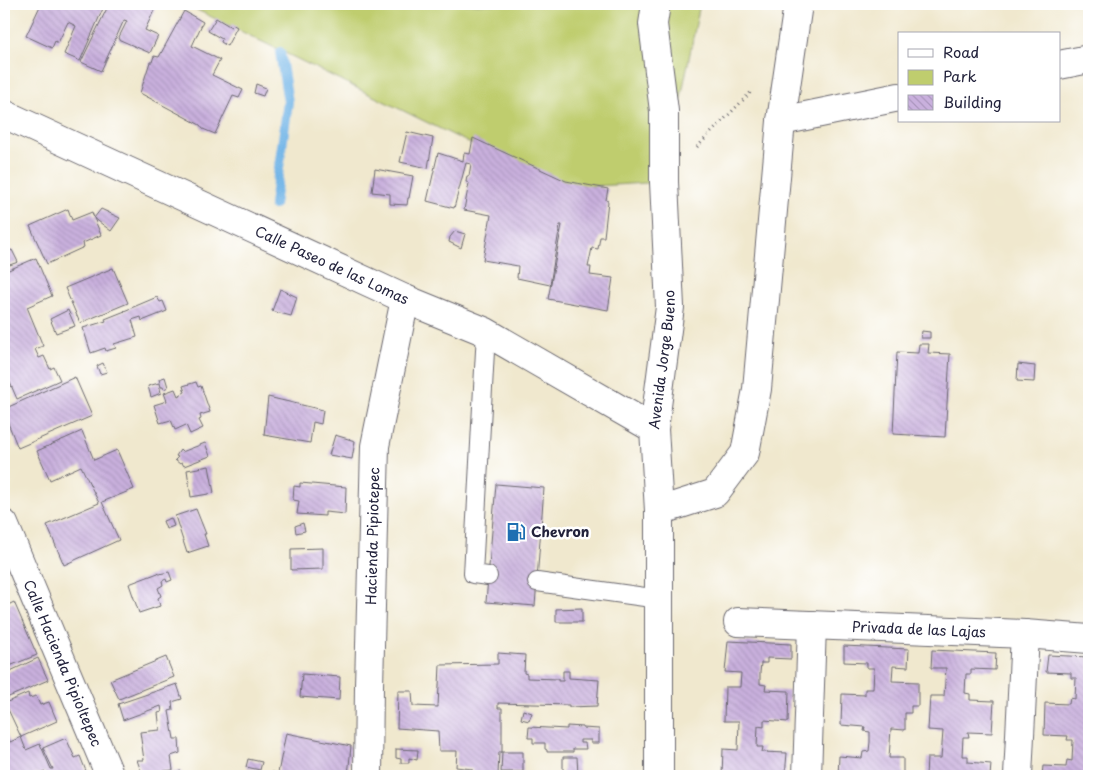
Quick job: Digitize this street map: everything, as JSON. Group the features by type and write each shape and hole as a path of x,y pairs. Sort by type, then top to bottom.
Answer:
{"street":[{"name":"Avenida Jorge Bueno","path":"656,4 653,24 664,111 664,182 670,307 654,429 659,511 659,776"},
{"path":"659,511 715,493 746,453 757,389 781,121 798,4"},
{"path":"1060,65 1089,59"},
{"path":"781,121 898,97"},
{"name":"Calle Paseo de las Lomas","path":"4,114 405,299 486,332 654,429"},
{"name":"Hacienda Pipiotepec","path":"368,776 375,446 405,299"},
{"name":"Calle Hacienda Pipioltepec","path":"4,524 110,776"},
{"name":"Privada de las Lajas","path":"738,622 1024,634 1089,639"},
{"path":"807,776 812,625"},
{"path":"1018,776 1024,634"}],"lane":[{"path":"486,332 473,574 488,576"},
{"path":"537,582 659,599"}],"path":[{"path":"697,147 757,86"}],"green space":[{"path":"185,4 700,4 664,182 561,188"}],"building":[{"path":"41,4 105,4 80,61 64,54 76,26 68,22 58,43 55,41 52,48 26,36"},
{"path":"109,4 157,4 145,30 158,36 150,53 118,39 127,21 124,20 101,71 81,62"},
{"path":"184,11 203,22 192,46 220,60 212,75 243,90 239,98 233,96 215,134 140,93 150,62 152,62 154,56 159,57"},
{"path":"216,18 231,27 232,24 237,27 227,46 221,42 222,39 208,31"},
{"path":"256,84 266,88 263,96 254,93"},
{"path":"407,132 433,138 428,168 400,162"},
{"path":"473,138 566,181 608,189 604,237 600,237 598,249 592,248 588,267 591,267 590,275 613,278 608,310 548,299 562,225 560,225 550,285 517,278 518,266 483,260 491,215 464,210 469,183 466,182 471,164 466,163 454,208 427,201 438,153 463,161 464,153 470,154"},
{"path":"375,169 413,176 407,205 390,204 390,194 372,192"},
{"path":"68,209 72,220 92,212 101,235 83,243 84,247 47,264 30,226"},
{"path":"101,209 120,218 111,231 94,218"},
{"path":"455,231 465,234 461,248 449,242 450,237"},
{"path":"4,247 6,252 12,250 18,262 4,267"},
{"path":"36,258 52,296 27,307 43,346 35,349 39,358 44,356 50,369 54,367 60,380 17,399 4,369 4,272"},
{"path":"113,268 128,303 80,323 65,288"},
{"path":"280,289 297,297 291,316 272,311"},
{"path":"157,297 160,302 163,301 167,311 142,321 141,317 132,320 137,337 114,344 116,348 106,351 105,348 91,353 83,328 106,321 105,319"},
{"path":"68,310 75,326 56,333 50,319"},
{"path":"922,331 930,332 930,338 921,338"},
{"path":"919,344 929,344 928,353 950,354 945,437 893,434 897,352 918,353"},
{"path":"103,363 107,372 100,374 97,366"},
{"path":"1018,364 1035,366 1034,382 1017,381"},
{"path":"75,377 92,416 18,448 4,409"},
{"path":"165,377 168,387 164,389 161,387 159,379"},
{"path":"196,382 198,387 201,386 210,412 200,415 201,419 199,420 203,428 190,434 186,425 175,430 171,420 160,423 154,405 167,401 164,393 175,389 178,396 185,392 183,386"},
{"path":"159,383 161,393 151,397 148,386"},
{"path":"268,397 323,410 321,424 313,422 310,443 264,435"},
{"path":"82,431 94,460 117,450 134,489 102,502 119,540 64,565 47,525 99,503 81,466 50,480 37,451"},
{"path":"335,435 355,441 352,459 329,455"},
{"path":"205,443 210,456 184,466 175,460 180,450 182,452"},
{"path":"209,466 214,493 191,497 187,470"},
{"path":"300,483 346,487 345,514 325,512 325,516 297,514 299,501 293,500 294,486 300,487"},
{"name":"Chevron","path":"496,484 544,488 535,606 486,602"},
{"path":"196,509 206,534 204,534 208,546 187,553 175,516"},
{"path":"171,518 174,526 166,529 163,521"},
{"path":"303,523 305,531 296,533 295,526"},
{"path":"323,548 323,569 291,570 291,549"},
{"path":"169,572 172,580 167,582 166,579 162,581 163,585 158,588 161,596 158,598 160,606 139,613 129,584 158,573"},
{"path":"14,602 37,655 7,667 4,658 4,607"},
{"path":"582,608 582,622 556,622 556,609"},
{"path":"728,641 791,644 791,659 767,658 767,663 761,663 760,673 760,684 766,685 765,690 789,691 788,722 764,720 764,727 758,726 757,747 763,747 762,752 787,753 785,776 722,776 723,749 738,750 739,721 724,721 725,687 740,687 741,673 725,672"},
{"path":"844,646 909,649 908,667 893,666 892,681 918,682 918,706 911,706 911,713 905,713 905,730 891,729 889,758 903,758 903,776 838,776 839,756 862,758 863,752 869,751 870,742 870,732 864,731 865,727 841,725 842,694 865,695 865,689 873,689 874,668 867,668 867,663 844,662"},
{"path":"932,650 996,653 995,670 971,669 971,674 966,674 965,693 970,694 970,700 994,701 992,733 968,732 969,737 963,737 962,756 968,756 968,762 991,764 990,776 926,776 927,758 941,758 943,731 928,730 930,696 944,696 946,668 931,668"},
{"path":"498,653 525,655 524,673 527,674 527,678 558,679 558,681 563,681 563,671 569,671 569,678 599,680 597,706 569,707 569,705 498,703 498,708 502,708 502,752 499,752 498,776 472,776 472,769 456,767 457,751 439,751 438,731 397,728 398,691 412,691 413,706 438,707 440,665 498,664"},
{"path":"1048,655 1089,657 1089,776 1042,776 1043,766 1066,767 1067,760 1072,761 1073,740 1067,740 1068,736 1044,735 1045,703 1069,704 1070,698 1075,699 1076,678 1071,678 1071,673 1046,672"},
{"path":"166,657 174,677 119,699 110,680"},
{"path":"38,658 48,680 4,699 4,674"},
{"path":"302,674 340,677 339,700 300,697"},
{"path":"177,684 182,699 172,702 173,710 169,711 174,739 179,739 180,753 171,756 173,770 142,774 137,760 144,760 140,732 160,730 158,713 162,712 161,706 123,720 118,704"},
{"path":"28,693 29,698 36,696 40,705 49,702 57,721 21,737 5,703"},
{"path":"523,710 532,713 529,721 521,719"},
{"path":"567,726 599,729 599,743 591,743 591,740 580,740 580,743 585,743 586,749 573,749 573,752 547,752 545,743 533,743 533,738 528,738 529,727 567,729"},
{"path":"4,729 10,742 21,737 26,750 40,744 51,769 53,769 43,748 66,738 75,758 80,756 88,776 38,776 45,774 45,772 30,776 4,776"},
{"path":"286,733 351,746 348,776 272,776 272,772 278,773"},
{"path":"396,749 418,750 417,760 409,758 409,763 401,763 401,759 396,758"},
{"path":"502,752 523,752 523,772 501,772"},
{"path":"563,757 577,757 578,775 563,775"},
{"path":"248,759 262,762 260,770 246,767"},
{"path":"181,771 182,776 156,776 156,775"}],"waterway":[{"path":"274,205 288,102 280,52"}],"place":[{"name":"Chevron","path":"516,532"}]}
